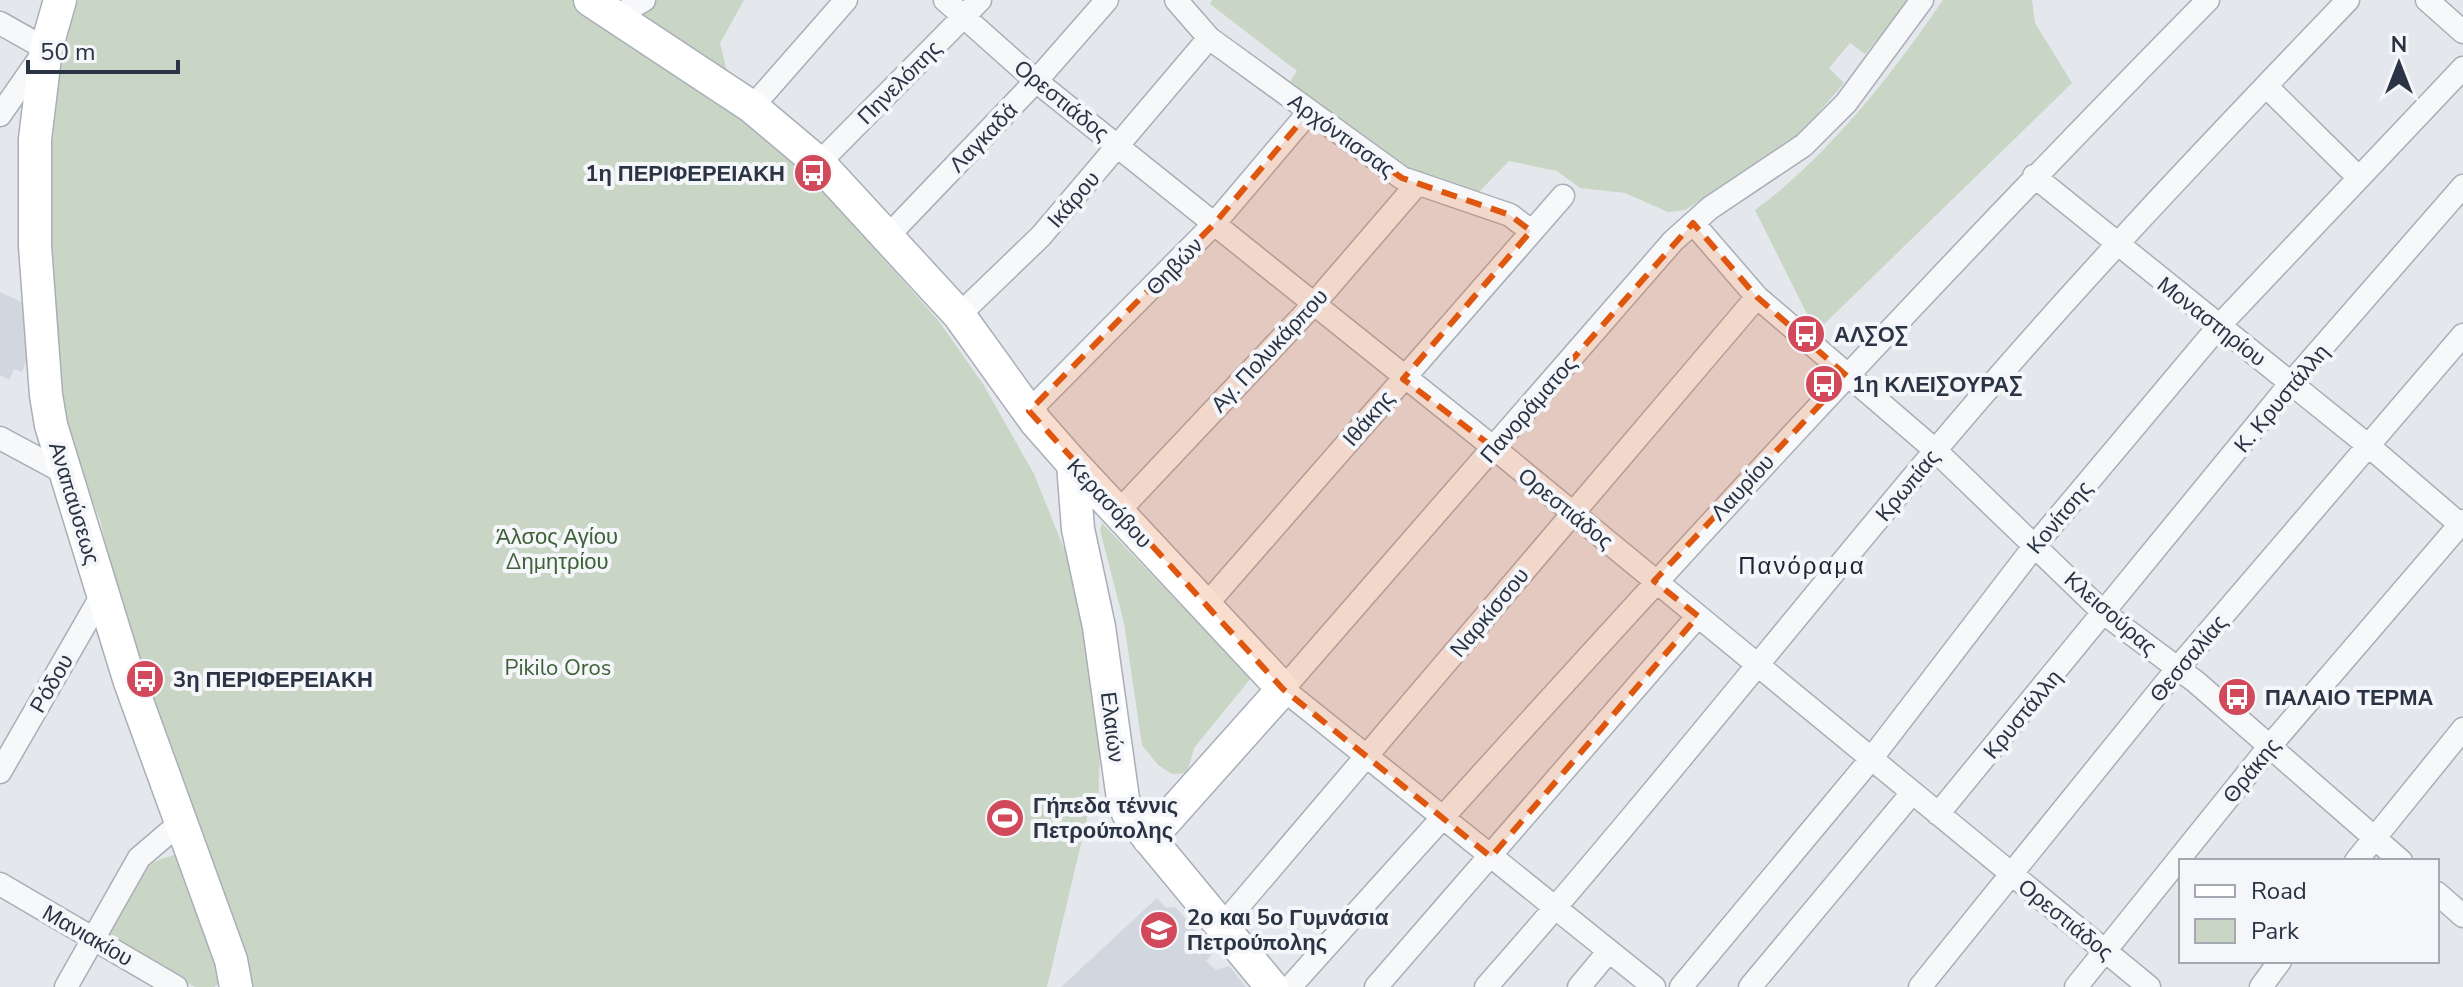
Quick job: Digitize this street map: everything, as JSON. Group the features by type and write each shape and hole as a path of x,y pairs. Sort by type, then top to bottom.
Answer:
{"street":[{"name":"Αναπαύσεως","path":"60,0 46,49 35,139 35,246 46,395 65,473 102,595 180,823 231,960 236,987"},
{"path":"602,8 644,0"},
{"path":"752,107 846,0"},
{"name":"Ορεστιάδος","path":"945,0 972,8 1036,81 1403,379 1494,448 2149,987"},
{"name":"Λαγκαδά","path":"888,236 1036,81 1107,0"},
{"name":"Αρχόντισσας","path":"1176,0 1209,38 1402,178 1510,215 1531,231"},
{"name":"Πανοράματος","path":"1149,839 1693,223 1804,145 1846,103 1922,0"},
{"name":"Λαυρίου","path":"1290,987 1654,581 2034,176 2208,0"},
{"name":"Κρωπίας","path":"1486,987 1556,908 1935,450 2114,244 2348,0"},
{"path":"2427,0 2463,32"},
{"name":"Κερασόβου","path":"602,8 752,107 819,163 959,315 1029,411 1073,464 1283,689 1654,987"},
{"name":"Πηνελόπης","path":"819,163 972,8"},
{"path":"0,23 46,49 0,115"},
{"name":"Ικάρου","path":"959,315 1041,236 1209,38"},
{"name":"Κονίτσης","path":"1681,987 1871,759 2036,544 2219,326 2463,68"},
{"path":"2266,86 2359,178"},
{"name":"Θηβών","path":"1029,411 1214,224 1309,112"},
{"name":"Μοναστηρίου","path":"2034,176 2462,524"},
{"name":"Αγ. Πολυκάρπου","path":"1117,513 1313,305 1418,183"},
{"name":"Κ. Κρυστάλλη","path":"2105,614 2291,383 2463,186"},
{"name":"Ιθάκης","path":"1206,605 1563,196"},
{"name":"Κλεισούρας","path":"1693,223 1757,297 1935,450 2036,544 2105,614 2177,669 2399,859"},
{"name":"Ναρκίσσου","path":"1221,927 1757,297"},
{"name":"Θεσσαλίας","path":"1920,987 2177,669 2463,335"},
{"path":"0,438 65,473"},
{"name":"Ελαιών","path":"1073,464 1078,529 1099,627 1123,799 1128,813 1272,987"},
{"name":"Θράκης","path":"2180,859 2269,747 2462,524"},
{"name":"Ρόδου","path":"0,772 102,595"},
{"name":"Κρυστάλλη","path":"1938,814 2105,614"},
{"path":"1376,987 1698,616"},
{"path":"2358,859 2463,729"},
{"path":"1750,987 1912,793"},
{"path":"66,987 139,858 180,823"},
{"name":"Θράκης","path":"2076,987 2179,860"},
{"name":"Μανιακίου","path":"0,884 176,987"},
{"path":"2439,895 2463,916"},
{"path":"1579,987 1609,951"},
{"path":"2261,987 2279,963"}],"highlighted area":[{"path":"1309,112 1402,178 1510,215 1531,231 1403,379 1494,448 1693,223 1757,297 1847,376 1654,581 1698,616 1491,857 1283,689 1029,411 1214,224"}],"shaded area":[{"path":"0,292 26,304 27,359 22,372 14,369 9,380 0,375"},
{"name":"2ο και 5ο Γυμνάσια Πετρούπολης","path":"1157,898 1166,908 1175,907 1215,951 1206,961 1216,970 1229,966 1246,987 1061,987"}],"green space":[{"name":"Pikilo Oros","path":"78,0 744,0 720,43 738,116 785,152 938,320 983,384 1034,474 1073,571 1101,723 1098,807 1089,810 1047,987 245,987 125,643 101,523 63,425 45,217 56,74"},
{"path":"1212,0 1910,0 1865,54 1850,43 1829,68 1844,83 1794,141 1685,210 1668,212 1625,193 1580,188 1557,171 1509,161 1478,193 1401,170 1287,86 1297,71 1210,4"},
{"path":"1943,0 2032,0 2035,23 2072,83 1816,332 1755,210 1782,189 1833,140 1902,57"},
{"path":"1102,523 1251,678 1194,748 1187,773 1172,774 1158,765 1142,745 1124,623 1100,530"},
{"path":"182,854 225,979 214,987 195,987 105,934 126,893 142,872 152,864"}],"place":[{"name":"1η ΠΕΡΙΦΕΡΕΙΑΚΗ","path":"813,173"},
{"name":"ΑΛΣΟΣ","path":"1806,334"},
{"name":"1η ΚΛΕΙΣΟΥΡΑΣ","path":"1824,384"},
{"name":"3η ΠΕΡΙΦΕΡΕΙΑΚΗ","path":"145,679"},
{"name":"ΠΑΛΑΙΟ ΤΕΡΜΑ","path":"2237,697"},
{"name":"Γήπεδα τέννις Πετρούπολης","path":"1005,818"},
{"name":"2ο και 5ο Γυμνάσια Πετρούπολης","path":"1159,930"}],"district":[{"name":"Πανόραμα","path":"1802,566"}],"park label":[{"name":"Άλσος Αγίου Δημητρίου","path":"557,548"}]}
